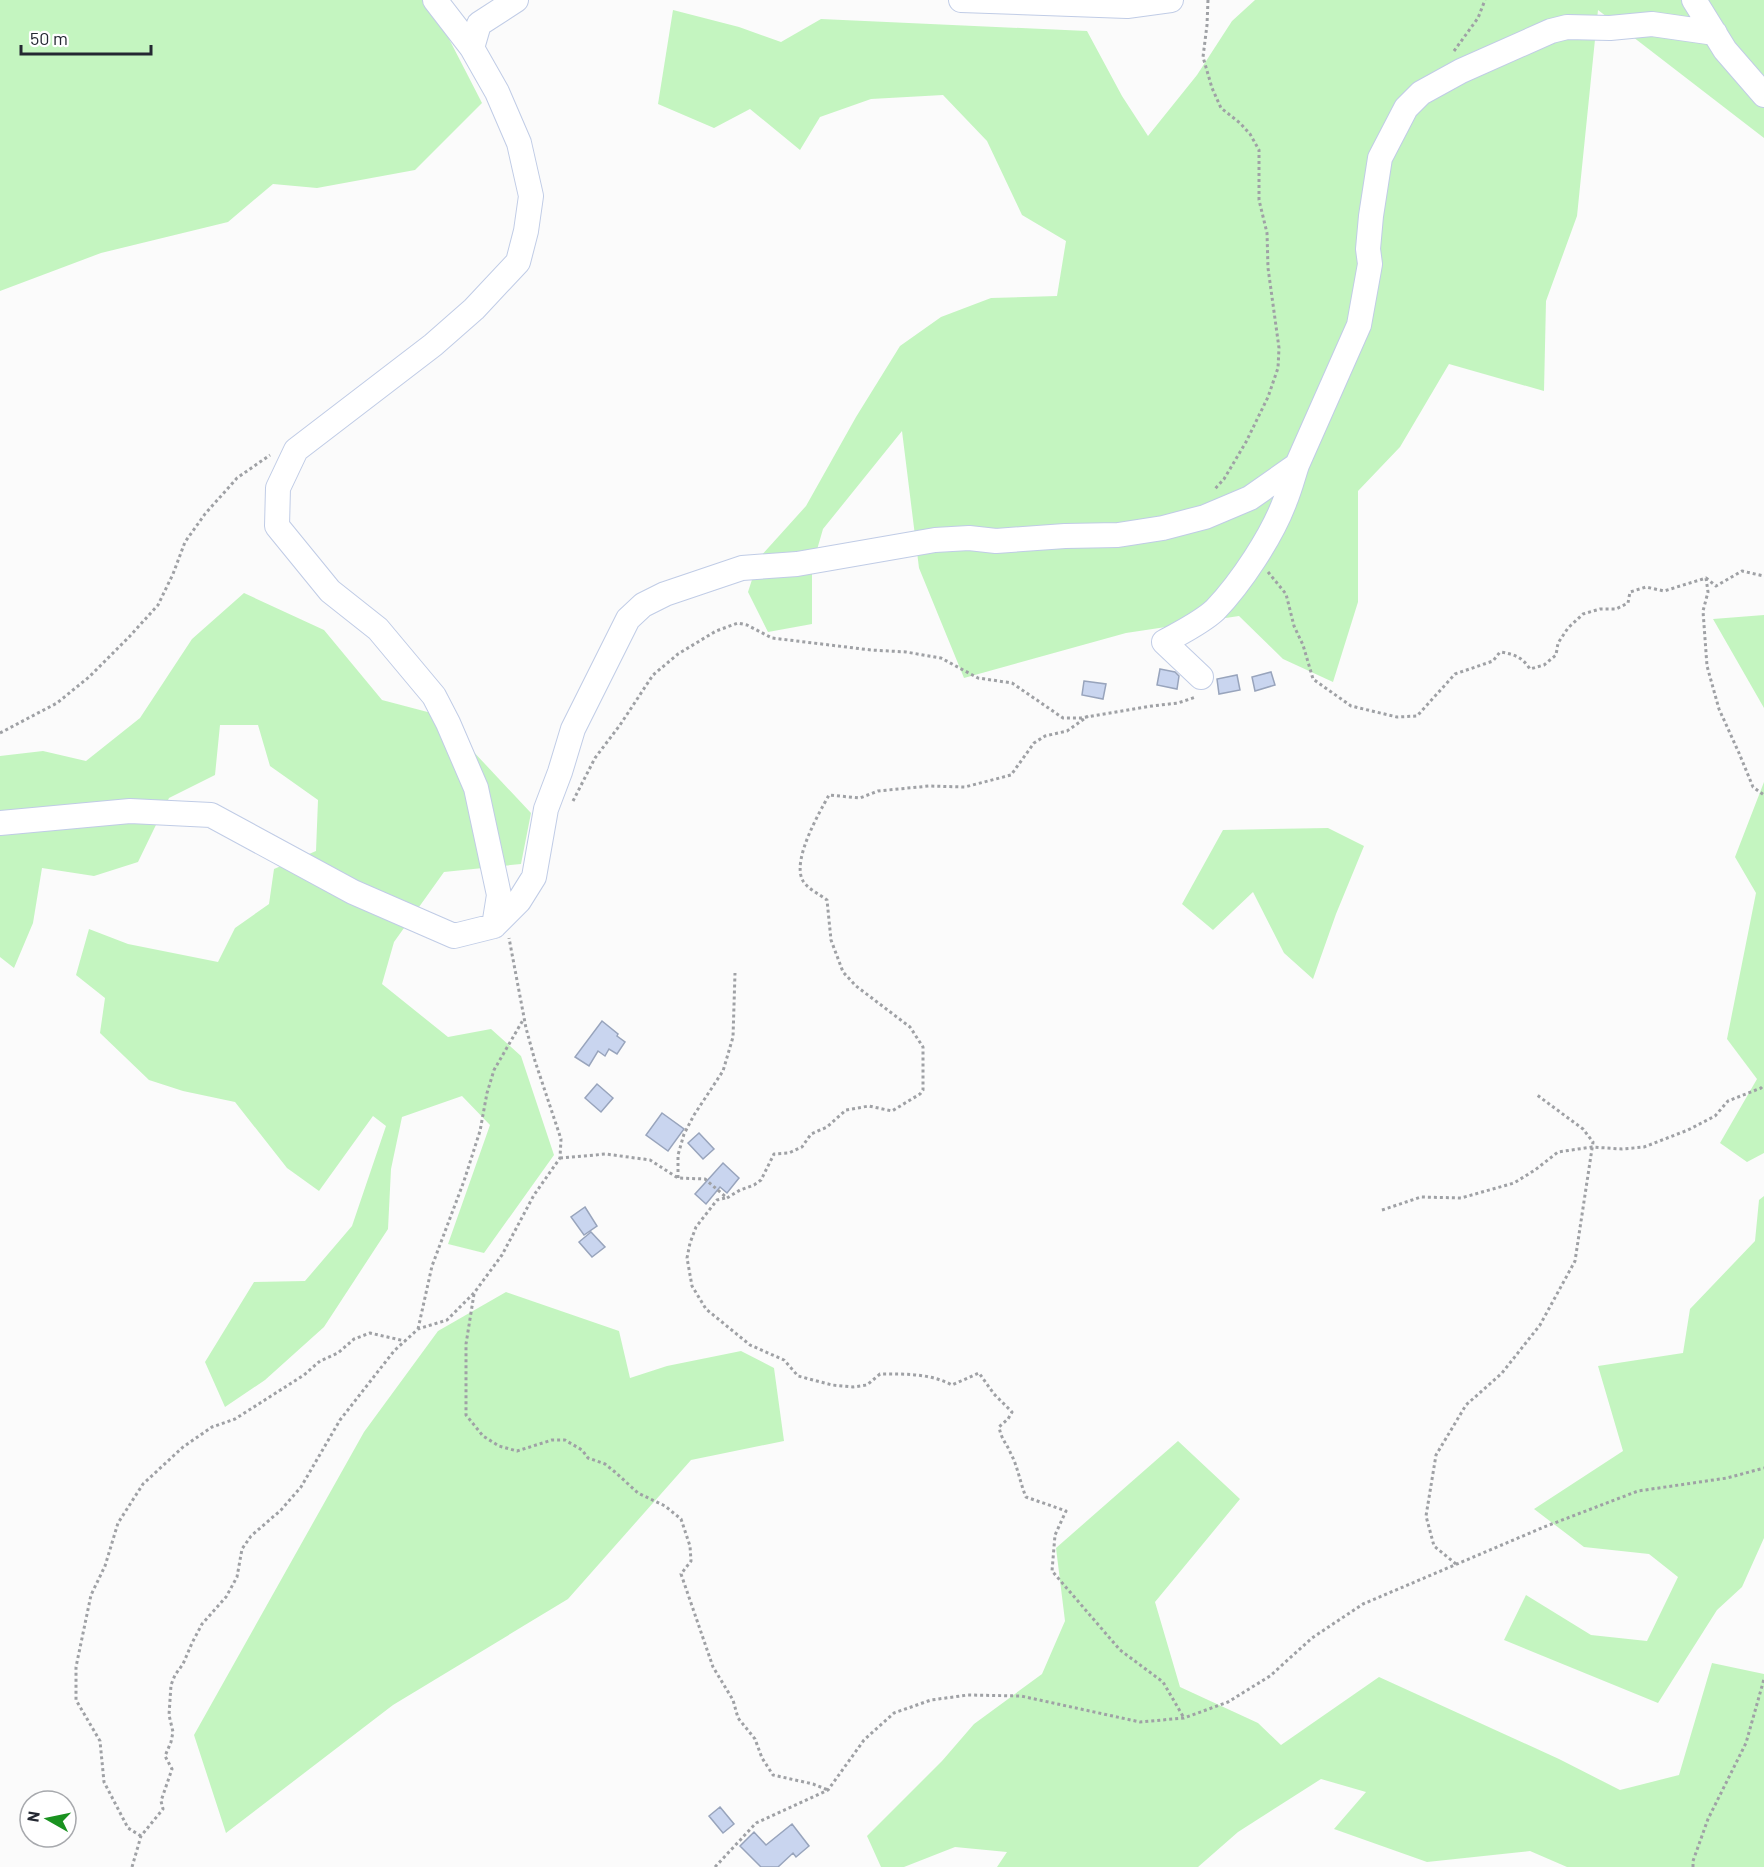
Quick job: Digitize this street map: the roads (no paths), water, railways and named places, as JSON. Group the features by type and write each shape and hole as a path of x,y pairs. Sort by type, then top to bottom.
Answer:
{"street":[{"path":"435,0 472,48 497,92 519,143 531,196 526,231 518,262 474,309 434,345 296,450 278,488 277,526 330,591 378,630 434,696 476,788 499,896 499,921"},
{"path":"472,48 479,24 516,0"},
{"path":"961,0 1069,2 1127,6 1171,0"},
{"path":"1694,0 1725,50 1764,95"},
{"path":"1201,677 1164,642 1182,633 1214,611 1266,542 1285,502 1296,465 1359,325 1370,264 1368,249 1371,216 1380,158 1406,108 1421,93 1461,71 1551,31 1567,27 1610,28 1652,24 1715,33"},
{"path":"0,823 130,811 211,815 353,892 454,936 499,921 519,901 534,877 546,809 573,729 628,619 643,605 665,594 742,567 797,564 935,540 969,538 996,541 1118,535 1163,528 1205,518 1250,498 1296,465"}]}
